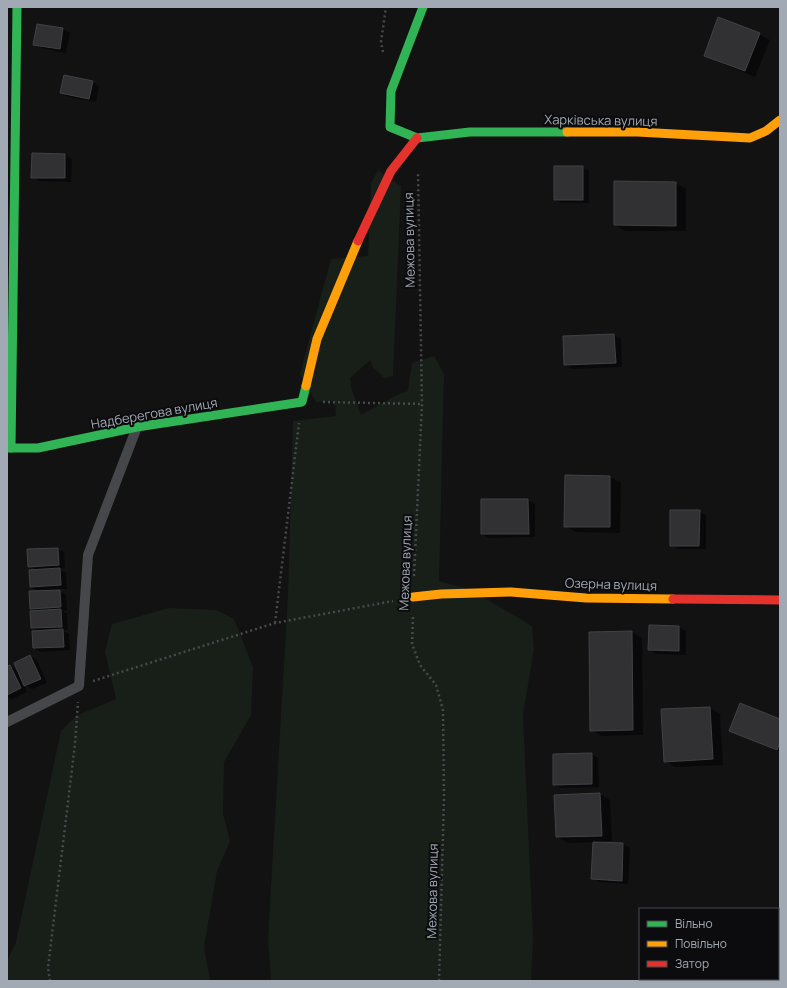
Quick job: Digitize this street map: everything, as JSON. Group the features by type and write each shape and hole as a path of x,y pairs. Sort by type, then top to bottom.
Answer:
{"street":[{"name":"Надберегова вулиця","path":"17,7 9,448 38,448 137,427 302,402"},
{"path":"302,402 317,339 355,247 391,171 417,138 390,127 391,91 423,7"},
{"name":"Харківська вулиця","path":"417,138 470,132 637,132 750,138 766,131 780,120"},
{"name":"Озерна вулиця","path":"413,597 441,594 512,592 586,598 780,600"}],"lane":[{"path":"7,722 79,686 88,555 137,427"}],"path":[{"name":"Межова вулиця","path":"418,169 422,404 412,644 420,665 436,685 443,710 444,797 439,981"},
{"path":"275,624 302,402 422,404"},
{"path":"50,981 48,968 75,744 79,686 275,624 413,597"}],"shaded area":[{"path":"378,170 401,186 393,376 384,378 373,367 370,360 350,378 351,387 361,415 397,395 408,391 412,363 434,356 444,374 439,581 471,590 532,626 534,649 523,715 533,939 531,981 271,981 268,938 288,596 293,421 336,416 335,401 316,402 300,374 331,259 368,256 371,183"},
{"path":"169,608 216,610 234,619 253,667 251,715 224,762 223,814 230,841 217,871 204,947 210,981 7,981 7,961 16,942 61,731 76,716 116,699 105,652 112,624"}],"building":[{"path":"718,17 760,33 745,71 704,56"},
{"path":"37,24 63,28 60,49 33,45"},
{"path":"64,75 93,81 89,99 60,93"},
{"path":"32,153 65,154 65,178 31,178"},
{"path":"554,166 583,166 583,200 554,200"},
{"path":"614,181 676,182 676,226 614,225"},
{"path":"614,334 616,363 564,365 563,336"},
{"path":"565,475 610,476 610,527 564,527"},
{"path":"481,499 528,499 529,534 481,534"},
{"path":"670,510 700,510 699,546 670,546"},
{"path":"58,548 59,565 28,567 27,549"},
{"path":"60,568 61,585 30,587 29,570"},
{"path":"60,590 61,607 30,609 29,591"},
{"path":"61,609 62,627 31,628 30,611"},
{"path":"649,625 679,626 679,651 648,650"},
{"path":"63,629 64,647 33,648 32,631"},
{"path":"632,631 633,730 590,731 589,632"},
{"path":"30,655 41,679 24,686 14,663"},
{"path":"10,665 21,688 7,695 7,666"},
{"path":"740,703 780,719 780,743 777,750 729,731"},
{"path":"710,707 713,759 664,762 661,709"},
{"path":"592,753 592,784 553,785 553,754"},
{"path":"600,793 602,836 556,837 554,795"},
{"path":"593,842 623,843 622,881 591,879"}],"traffic: fast":[{"path":"11,448 17,7"},
{"path":"423,7 391,91 390,127 417,138 470,132 567,132"},
{"path":"7,448 38,448 137,427 302,402 306,386"}],"traffic: slow":[{"path":"567,132 637,132 750,138 766,131 780,120"},
{"path":"306,386 317,339 358,241"},
{"path":"413,597 441,594 511,592 586,598 673,599"}],"traffic: jam":[{"path":"358,241 391,171 417,138"},
{"path":"673,599 780,600"}]}
